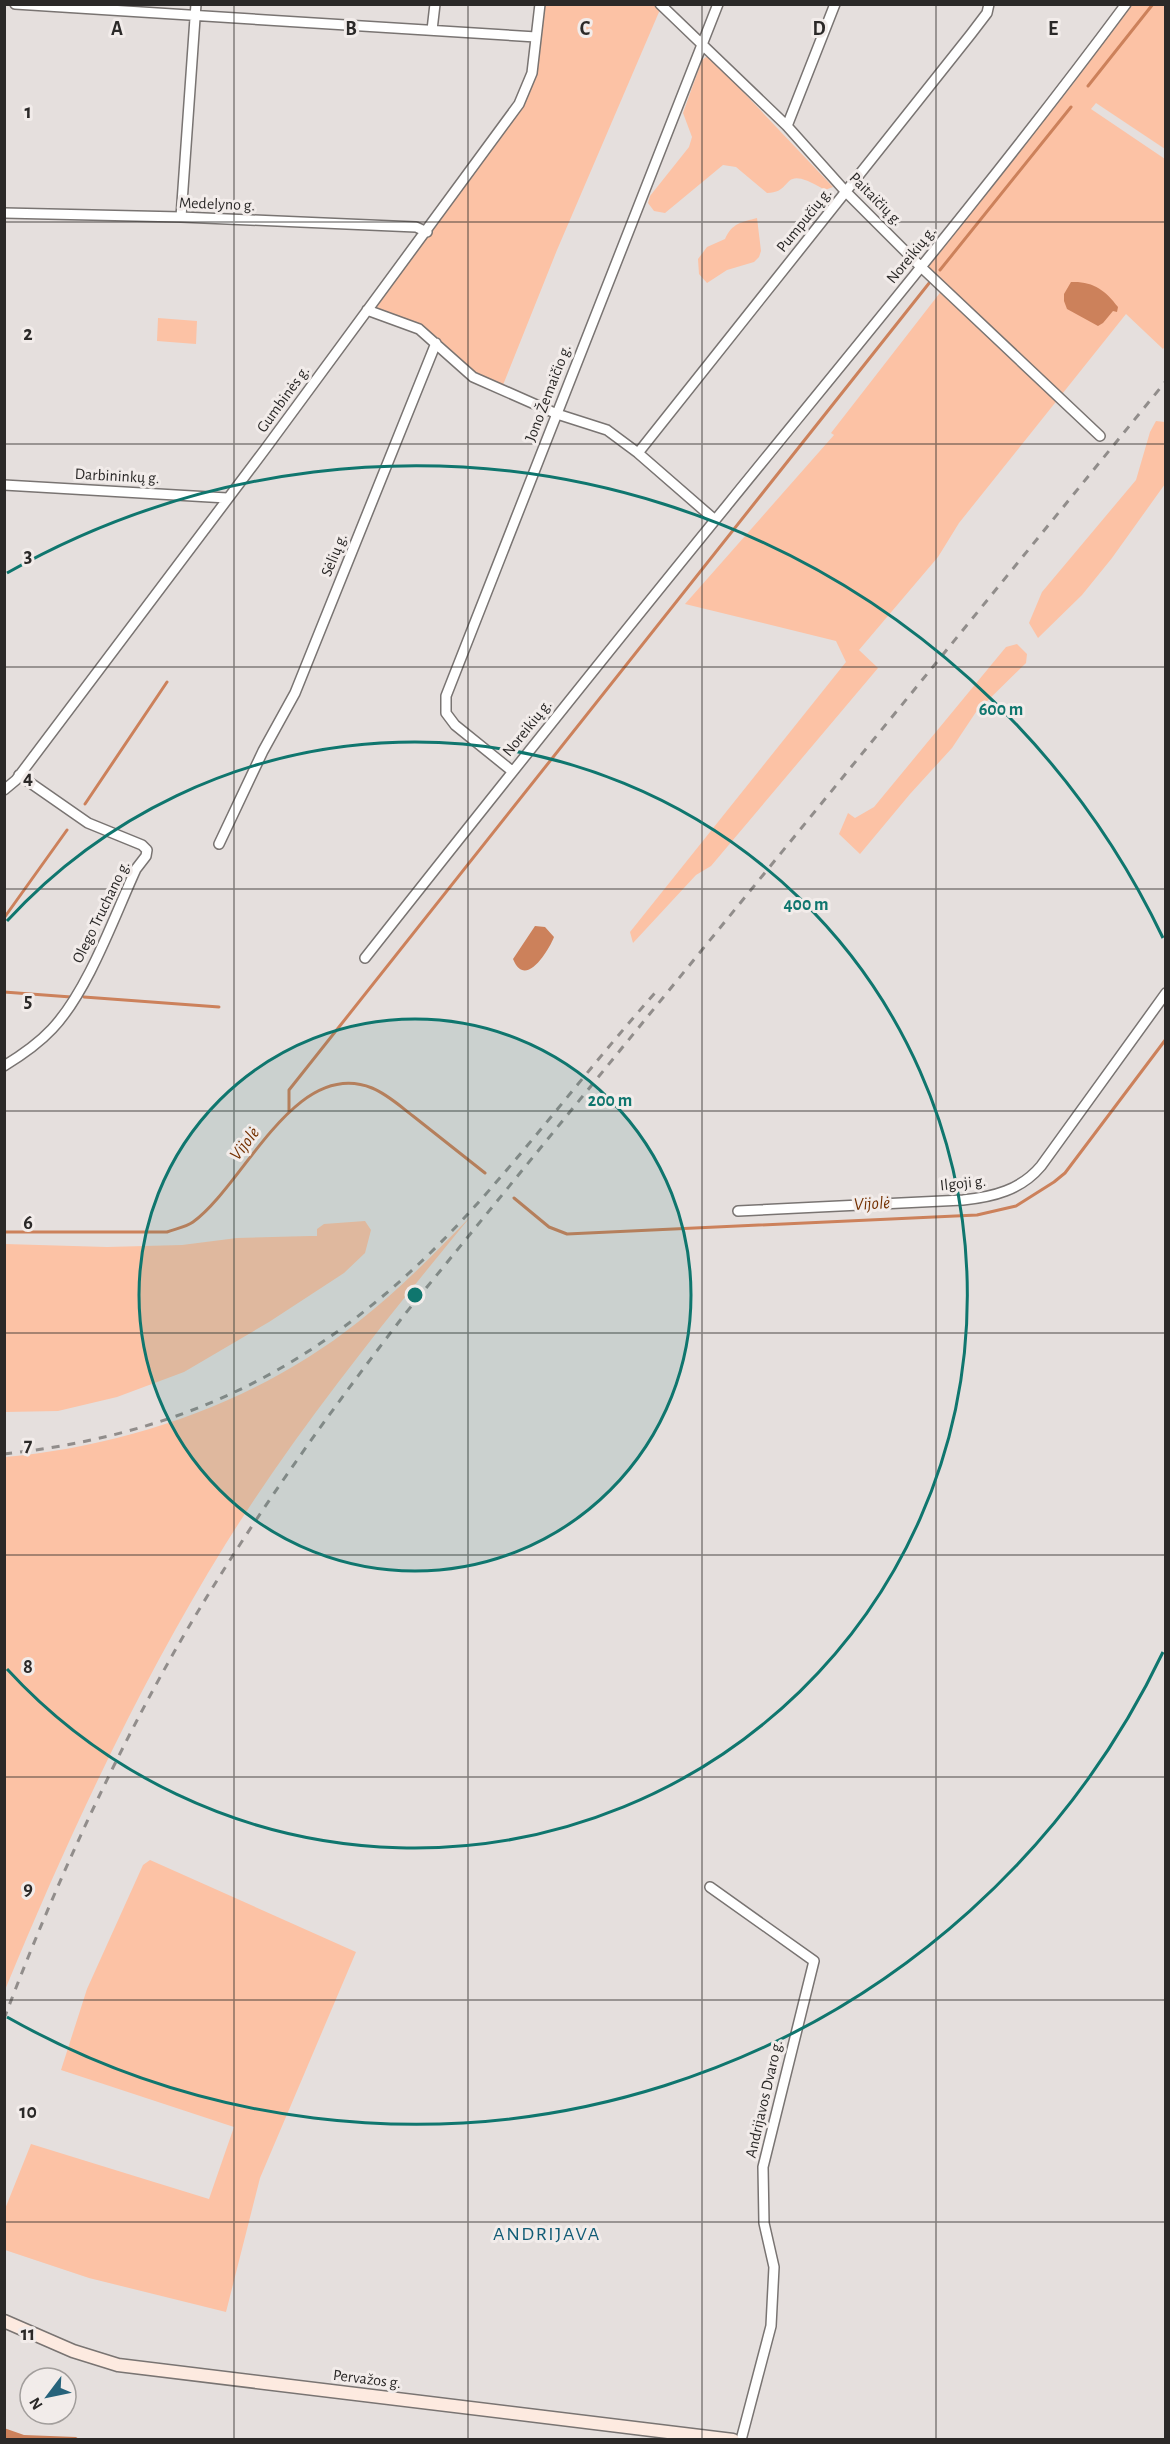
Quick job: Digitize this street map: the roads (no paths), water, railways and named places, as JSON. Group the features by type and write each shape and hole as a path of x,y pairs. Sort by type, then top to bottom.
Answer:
{"main road":[{"name":"Pervažos g.","path":"4,2321 73,2351 118,2365 734,2439"}],"street":[{"path":"15,4 536,37"},
{"path":"181,217 196,4"},
{"path":"432,30 435,4"},
{"name":"Gumbinės g.","path":"4,790 19,775 427,232 525,94 532,73 540,4"},
{"name":"Paitaičių g.","path":"660,4 787,126 846,192 921,267 1100,436"},
{"name":"Jono Žemaičio g.","path":"512,771 455,725 446,713 446,696 718,4"},
{"path":"787,126 835,4"},
{"name":"Pumpučių g.","path":"638,453 982,20 989,4"},
{"name":"Noreikių g.","path":"365,958 512,771 921,267 1064,87 1126,4"},
{"name":"Medelyno g.","path":"4,213 181,217 416,227 427,232"},
{"path":"367,310 419,329 473,378 557,414 607,430 638,453 715,520"},
{"name":"Sėlių g.","path":"219,844 263,750 295,693 436,343"},
{"name":"Darbininkų g.","path":"4,485 227,498"},
{"name":"Olego Truchano g.","path":"4,1066 34,1047 54,1028 78,995 147,850 142,845 88,823 19,775"},
{"name":"Ilgoji g.","path":"738,1210 963,1200 986,1198 1006,1191 1033,1175 1041,1166 1166,993"},
{"name":"Andrijavos Dvaro g.","path":"710,1887 814,1961 763,2167 764,2223 774,2267 771,2326 741,2439"}],"waterway":[{"path":"1088,86 1153,4"},
{"path":"940,270 1071,107"},
{"path":"289,1111 289,1090 930,282"},
{"path":"85,804 167,682"},
{"path":"4,918 67,830"},
{"path":"4,992 71,997"},
{"path":"84,997 219,1007"},
{"name":"Vijolė","path":"514,1198 549,1227 567,1234 977,1215 1016,1206 1065,1173 1166,1039"},
{"name":"Vijolė","path":"4,1232 167,1232 187,1225 212,1204 273,1129 295,1107 319,1091 344,1083 372,1088 383,1094 485,1173"}],"railway":[{"path":"4,2019 41,1926 82,1833 149,1697 226,1566 313,1438 405,1314 1166,381"},
{"path":"4,1454 80,1442 150,1425 215,1401 275,1371 333,1335 387,1292 440,1243 492,1187 655,993"}],"district":[{"name":"ANDRIJAVA","path":"547,2234"}]}
